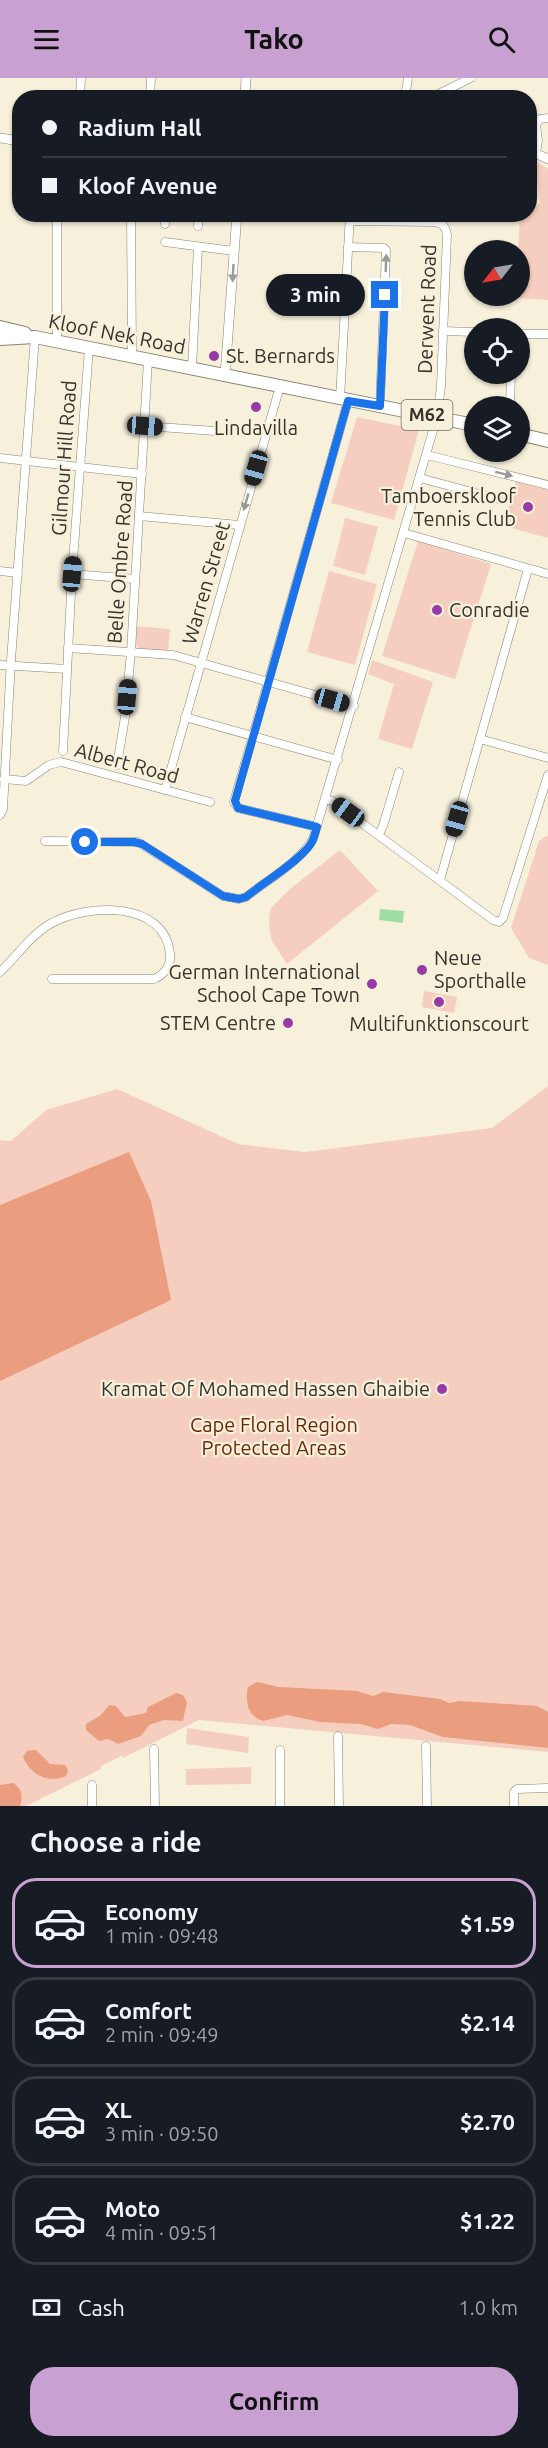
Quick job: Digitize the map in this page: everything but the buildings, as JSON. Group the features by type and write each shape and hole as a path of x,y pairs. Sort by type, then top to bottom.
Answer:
{"main road":[{"name":"M62","path":"0,327 34,337"},
{"name":"M62","path":"4,337 34,337"},
{"name":"Kloof Nek Road","path":"34,337 464,423"},
{"path":"530,437 548,441"}],"street":[{"path":"446,90 471,78"},
{"path":"57,222 57,342"},
{"path":"131,222 132,357"},
{"path":"198,222 198,226"},
{"path":"225,375 236,222"},
{"path":"317,827 235,805 344,400 350,222"},
{"name":"Derwent Road","path":"45,841 138,842 223,896 239,899 246,897 308,848 338,760 438,417 446,230 438,223 432,222"},
{"path":"165,242 234,251"},
{"path":"192,368 198,246"},
{"path":"348,247 384,248 386,250 380,406"},
{"path":"443,331 464,332"},
{"path":"530,334 548,334"},
{"path":"0,815 3,809 34,337"},
{"name":"Gilmour Hill Road","path":"63,751 72,574 89,348"},
{"name":"Belle Ombre Road","path":"117,765 125,717 131,652 148,360"},
{"name":"Warren Street","path":"165,790 280,386"},
{"path":"145,426 216,431"},
{"path":"427,455 548,485"},
{"path":"0,458 142,474"},
{"path":"420,478 498,499"},
{"path":"139,516 239,525"},
{"path":"404,533 548,574"},
{"path":"440,880 528,569"},
{"path":"0,571 18,573"},
{"path":"72,574 135,579"},
{"path":"68,648 173,655 354,706"},
{"path":"0,665 67,669"},
{"path":"185,717 338,760"},
{"path":"480,739 548,758"},
{"name":"Albert Road","path":"4,779 26,780 50,765 61,762 210,802"},
{"path":"379,834 384,826 399,772"},
{"path":"326,798 379,834 493,920 500,921 548,775"},
{"path":"0,972 49,925 85,912 120,911 146,918 162,930 168,944 170,962 167,969 158,977 150,980 52,979"},
{"path":"338,1736 339,1806"},
{"path":"426,1746 427,1806"},
{"path":"154,1749 155,1806"},
{"path":"280,1750 280,1806"},
{"path":"92,1785 92,1806"},
{"path":"514,1806 515,1790 548,1788"}],"green space":[{"path":"537,162 548,169 548,300 530,299 530,240 519,240 520,222 537,222 537,205 540,203"},
{"path":"357,417 419,430 394,520 331,503"},
{"name":"Tamboerskloof Tennis Club","path":"516,480 548,488 548,538 504,526"},
{"path":"345,518 378,527 365,575 333,566"},
{"name":"Conradie","path":"418,541 491,564 455,679 382,656"},
{"path":"329,571 377,584 355,665 307,652"},
{"path":"135,626 170,629 168,653 139,649 134,642"},
{"path":"372,660 433,682 412,749 378,739 394,684 368,674"},
{"path":"548,835 548,965 529,958 511,928 539,841"},
{"path":"340,850 378,891 287,964 271,939 269,920 271,908 290,889"},
{"name":"Multifunktionscourt","path":"424,991 457,997 454,1013 422,1007"},
{"name":"Cape Floral Region Protected Areas","path":"548,1086 548,1752 199,1720 123,1758 123,1755 101,1766 101,1769 26,1806 0,1806 0,1140 11,1141 46,1110 117,1089 238,1144 305,1152 492,1128"},
{"path":"187,1728 249,1737 248,1753 186,1744"},
{"path":"251,1767 251,1784 186,1785 186,1769"}],"shaded area":[{"path":"380,909 404,911 403,923 379,920"},
{"path":"129,1152 151,1201 171,1300 0,1381 0,1205"},
{"path":"257,1682 279,1687 357,1691 373,1696 383,1692 440,1699 449,1703 460,1701 537,1706 548,1712 548,1748 443,1737 410,1725 391,1724 378,1729 361,1724 320,1722 287,1715 263,1721 253,1716 247,1703 248,1687"},
{"path":"176,1693 183,1695 187,1702 183,1721 164,1720 149,1725 141,1736 118,1744 108,1739 99,1741 86,1730 86,1724 101,1715 109,1705 116,1706 125,1717 146,1713 148,1707"},
{"path":"36,1750 50,1764 65,1765 68,1770 66,1776 47,1778 30,1769 23,1757 27,1751"},
{"path":"13,1783 21,1793 20,1806 0,1806 0,1785"}],"place":[{"name":"St. Bernards","path":"214,356"},
{"name":"Lindavilla","path":"256,407"},
{"name":"Tamboerskloof Tennis Club","path":"528,507"},
{"name":"Conradie","path":"437,610"},
{"name":"Neue Sporthalle","path":"422,970"},
{"name":"German International School Cape Town","path":"372,984"},
{"name":"Multifunktionscourt","path":"439,1002"},
{"name":"STEM Centre","path":"288,1023"},
{"name":"Kramat Of Mohamed Hassen Ghaibie","path":"442,1389"}],"route":[{"path":"85,842 142,844 223,896 239,899 246,897 308,848 313,839 317,827 238,808 235,801 348,401 380,406 385,295"}]}
